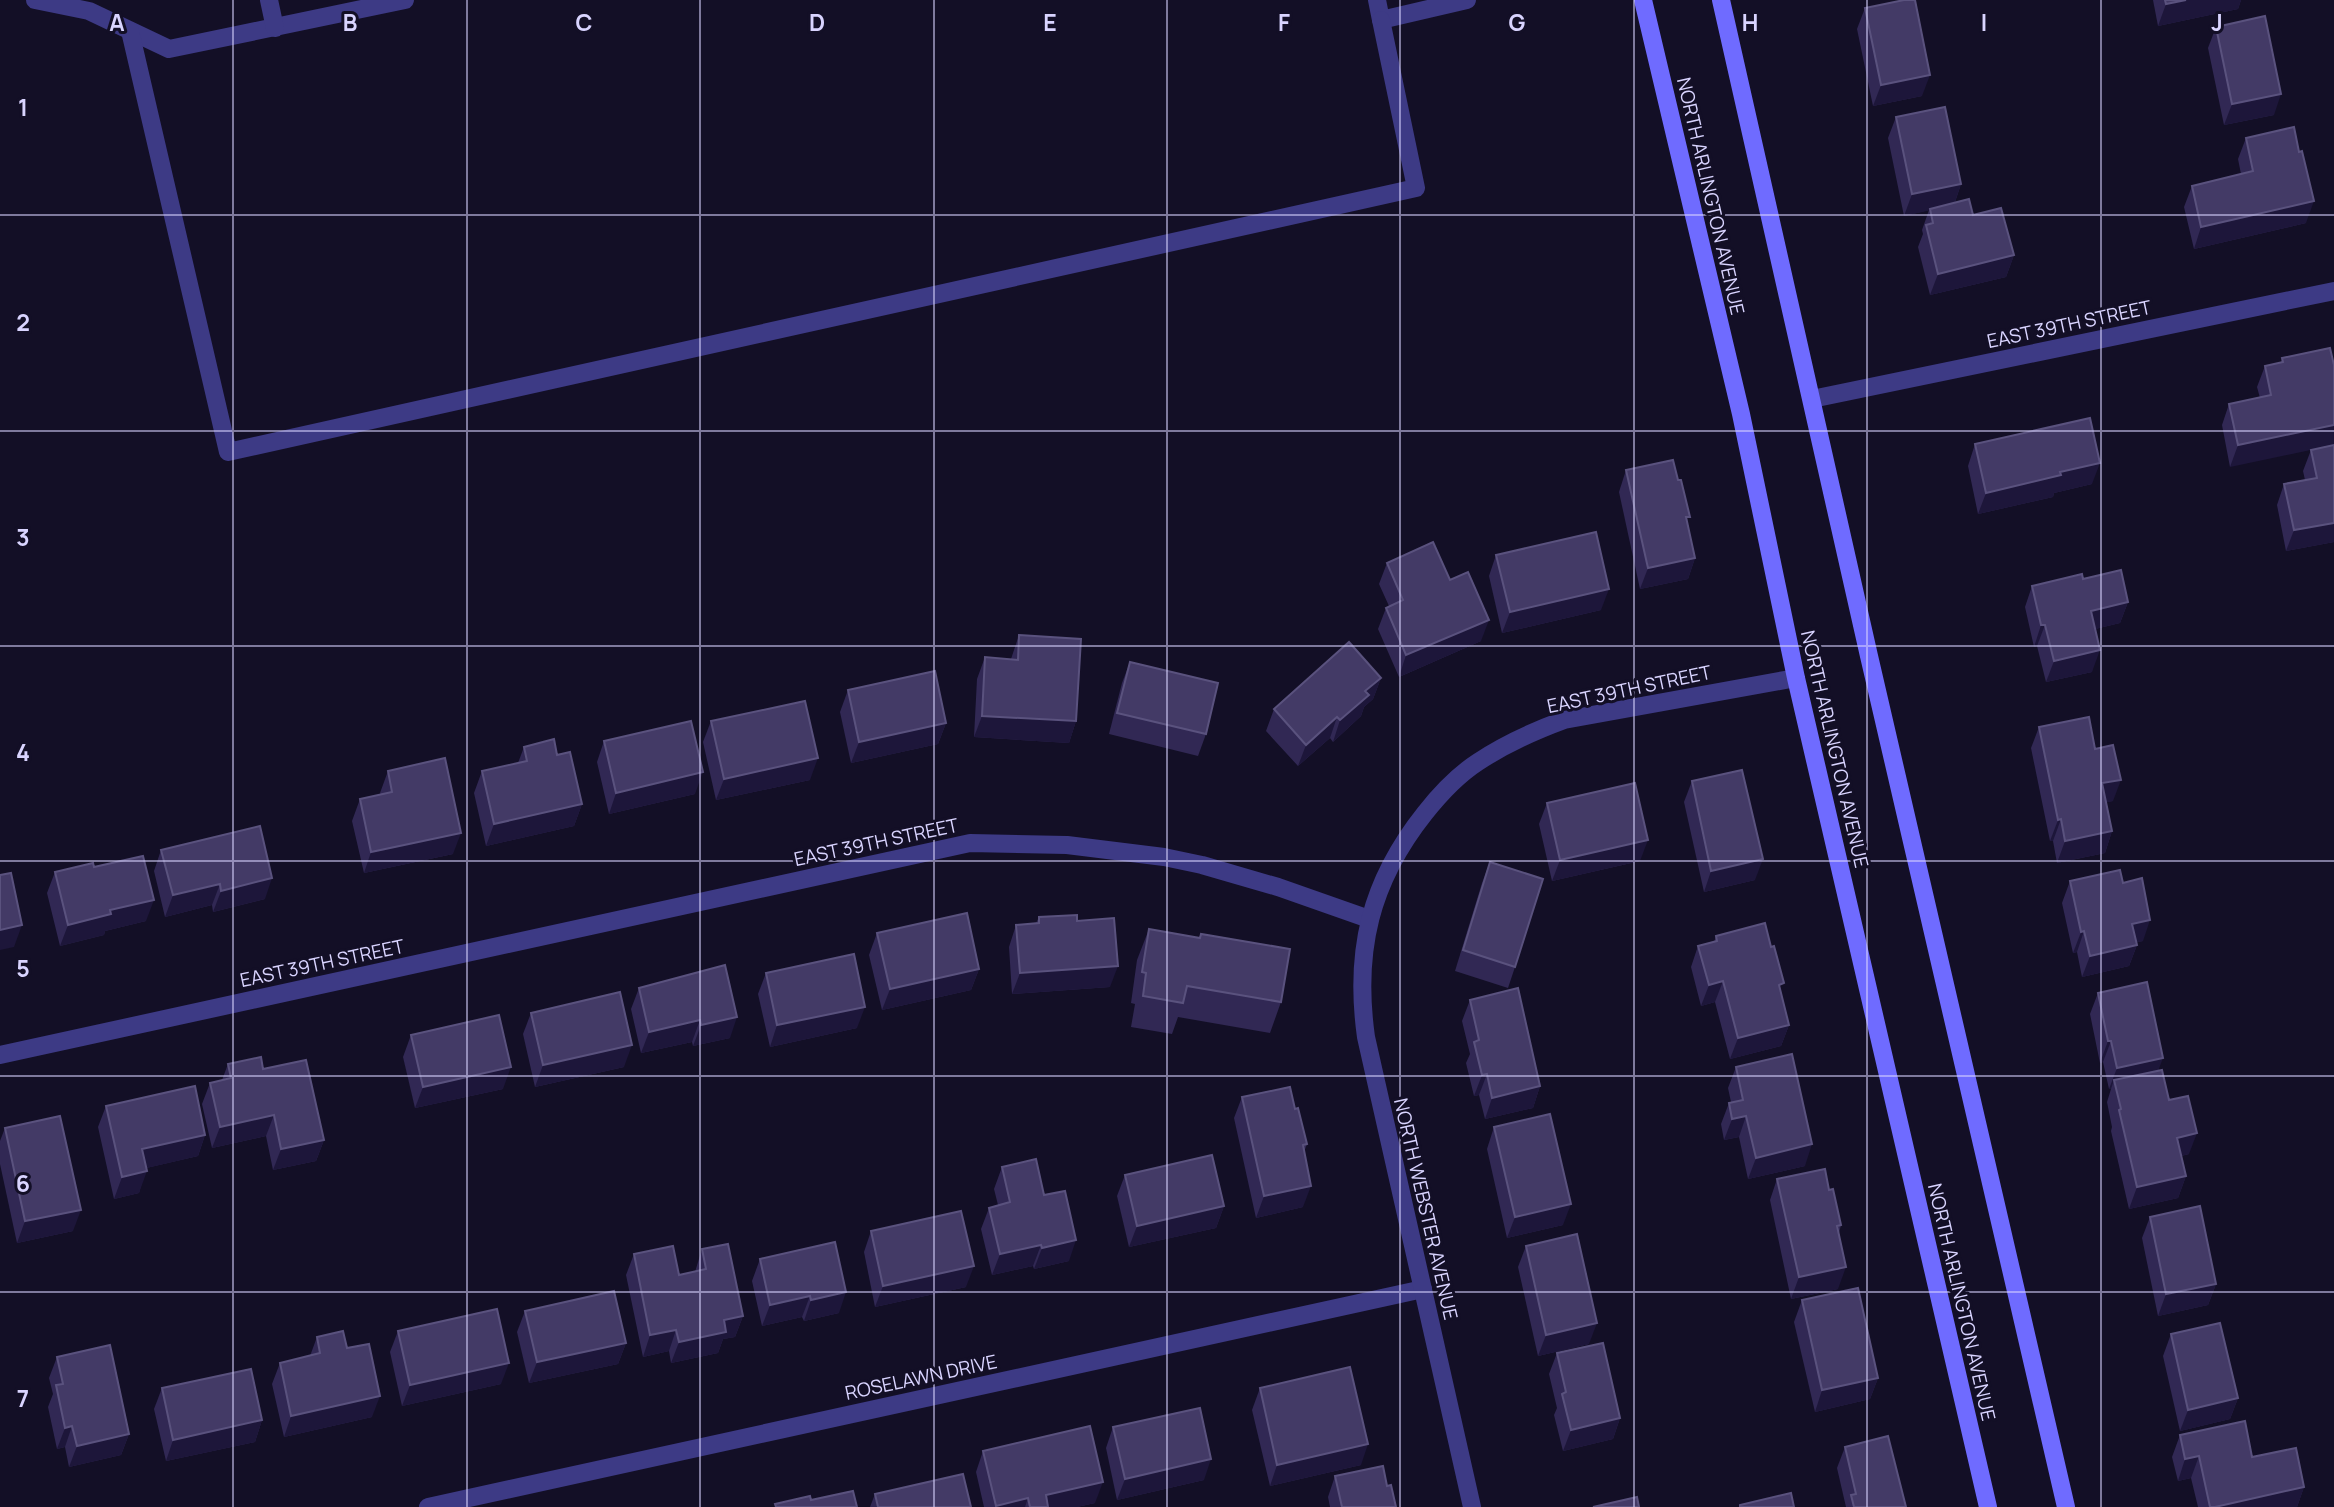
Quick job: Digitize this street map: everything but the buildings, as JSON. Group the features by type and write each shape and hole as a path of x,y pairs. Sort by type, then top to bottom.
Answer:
{"main road":[{"name":"NORTH ARLINGTON AVENUE","path":"1643,0 1741,414 1796,678 1988,1507"},
{"path":"1721,0 2066,1507"}],"street":[{"path":"35,0 89,11 169,49 405,0"},
{"path":"269,0 275,28"},
{"path":"130,31 228,452 1416,188 1377,0"},
{"path":"1381,20 1467,0"},
{"name":"EAST 39TH STREET","path":"1812,399 2334,291"},
{"name":"EAST 39TH STREET","path":"0,1055 970,843 1067,845 1202,864 1369,919 1389,864 1409,832 1447,788 1493,752 1527,733 1564,720 1796,678"},
{"name":"NORTH WEBSTER AVENUE","path":"1369,919 1364,945 1362,985 1366,1037 1472,1507"},
{"name":"ROSELAWN DRIVE","path":"428,1507 1423,1289"}]}
